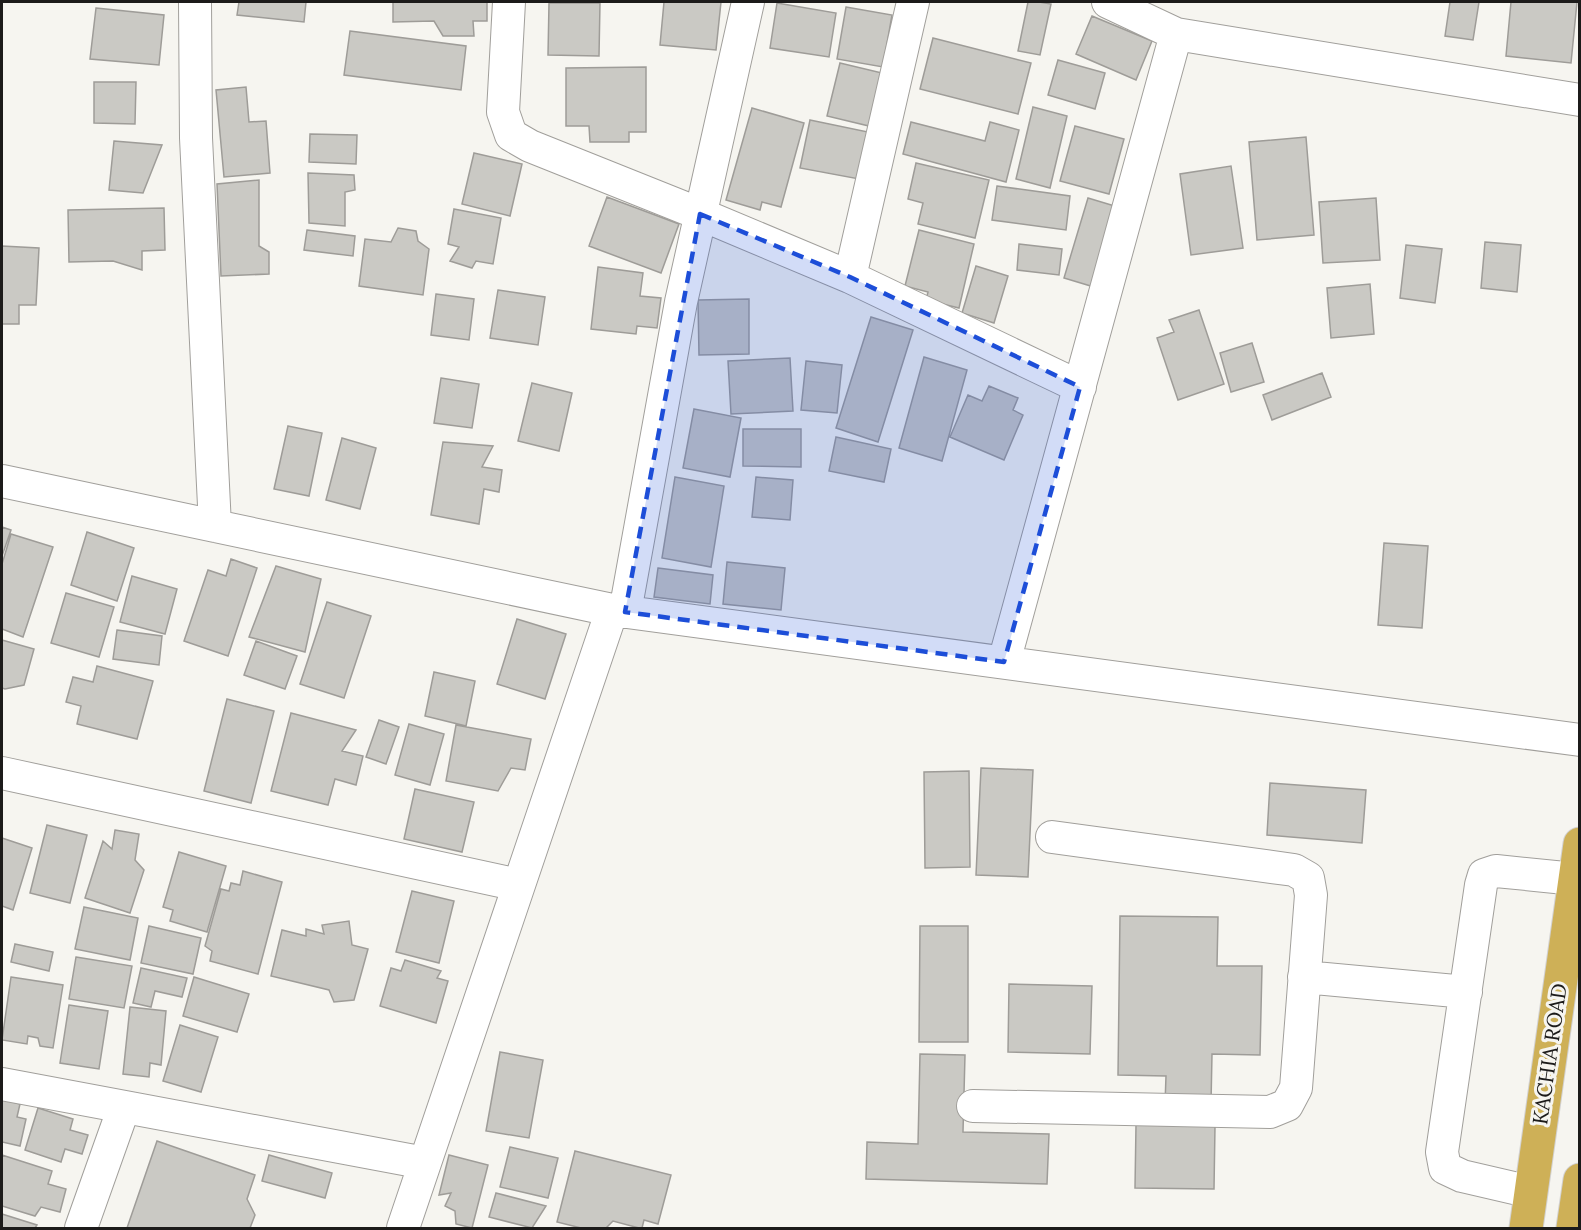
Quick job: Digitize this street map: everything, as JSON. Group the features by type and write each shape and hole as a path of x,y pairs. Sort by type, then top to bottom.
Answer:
{"highway":[{"name":"KACHIA ROAD","path":"1526,1228 1580,844"},
{"path":"1573,1228 1580,1180"}],"street":[{"path":"195,2 196,138 215,526"},
{"path":"509,2 503,112 511,135 530,146 850,277 1080,387"},
{"path":"403,1228 519,885 619,611 681,302 748,2"},
{"path":"850,277 913,2"},
{"path":"1108,2 1176,34 1580,100"},
{"path":"1005,662 1176,34"},
{"path":"2,481 619,611 1580,740"},
{"path":"2,773 519,885"},
{"path":"972,1106 1270,1112 1287,1105 1296,1088 1311,895 1308,878 1294,870 1052,837"},
{"path":"1531,1192 1462,1176 1445,1168 1442,1152 1484,875 1496,871 1575,879"},
{"path":"1304,977 1466,992"},
{"path":"2,1084 425,1163"},
{"path":"81,1228 124,1107"}],"highlighted area":[{"path":"700,214 850,277 1080,387 1004,662 625,612"}],"building":[{"path":"239,2 306,2 304,22 237,15"},
{"path":"393,2 487,2 487,21 473,21 474,36 443,36 434,21 393,22"},
{"path":"664,2 721,2 716,50 660,45"},
{"path":"1028,2 1051,4 1040,55 1018,51"},
{"path":"1450,2 1479,2 1473,40 1445,36"},
{"path":"1511,2 1577,2 1571,63 1506,56"},
{"path":"549,3 600,3 599,56 548,55"},
{"path":"777,3 836,13 829,57 770,48"},
{"path":"846,7 892,15 883,67 837,59"},
{"path":"96,8 164,15 159,65 90,59"},
{"path":"1092,16 1152,41 1136,80 1076,54"},
{"path":"350,31 466,46 461,90 344,75"},
{"path":"933,38 1031,63 1018,114 920,89"},
{"path":"1058,60 1105,73 1095,109 1048,95"},
{"path":"840,63 882,73 869,126 827,116"},
{"path":"646,67 646,132 629,132 629,142 590,142 589,126 566,126 566,68"},
{"path":"94,82 136,82 135,124 94,123"},
{"path":"246,87 249,122 266,121 270,173 224,177 216,90"},
{"path":"1033,107 1067,116 1050,188 1016,179"},
{"path":"752,108 804,123 781,207 762,202 760,210 726,200"},
{"path":"810,120 868,132 859,179 800,168"},
{"path":"911,122 985,141 990,122 1019,130 1006,182 903,154"},
{"path":"1075,126 1124,139 1109,194 1060,181"},
{"path":"310,134 357,135 356,164 309,162"},
{"path":"1306,137 1314,235 1257,240 1249,142"},
{"path":"114,141 162,145 143,193 109,190"},
{"path":"474,153 522,164 510,216 462,204"},
{"path":"916,163 989,180 975,238 918,224 923,203 908,199"},
{"path":"1231,166 1243,248 1191,255 1180,174"},
{"path":"308,173 354,175 355,190 345,192 345,226 309,223"},
{"path":"259,180 259,246 269,252 269,274 221,276 217,184"},
{"path":"997,186 1070,196 1066,230 992,220"},
{"path":"607,197 679,224 661,273 589,246"},
{"path":"1088,198 1118,207 1094,287 1064,278"},
{"path":"1376,198 1380,260 1323,263 1319,202"},
{"path":"164,208 165,250 142,251 142,270 113,261 69,262 68,210"},
{"path":"454,209 501,218 493,264 476,261 472,268 450,261 459,247 448,244"},
{"path":"398,228 416,231 418,241 429,249 423,295 359,286 365,239 391,242"},
{"path":"307,230 355,236 353,256 304,250"},
{"path":"919,230 974,244 959,308 926,300 928,292 905,286"},
{"path":"1485,242 1521,245 1517,292 1481,288"},
{"path":"1019,244 1062,249 1059,275 1017,270"},
{"path":"1406,245 1442,249 1435,303 1400,298"},
{"path":"2,246 39,248 36,305 19,305 19,324 2,324"},
{"path":"976,266 1008,276 994,323 962,313"},
{"path":"598,267 643,273 640,296 661,298 657,328 637,326 636,334 591,329"},
{"path":"1370,284 1374,334 1331,338 1327,288"},
{"path":"498,290 545,297 538,345 490,338"},
{"path":"436,294 474,299 469,340 431,335"},
{"path":"749,299 749,354 699,355 698,300"},
{"path":"1199,310 1224,384 1178,400 1157,338 1174,332 1169,320"},
{"path":"871,317 913,330 878,442 836,428"},
{"path":"1252,343 1264,382 1231,392 1220,353"},
{"path":"924,357 967,370 942,461 899,448"},
{"path":"790,358 793,411 731,414 728,361"},
{"path":"806,361 842,365 837,413 801,410"},
{"path":"1322,373 1331,397 1272,420 1263,395"},
{"path":"441,378 479,384 472,428 434,423"},
{"path":"532,383 572,393 559,451 518,441"},
{"path":"989,386 1018,398 1013,410 1023,415 1004,460 950,437 968,395 982,401"},
{"path":"694,409 741,418 730,477 683,468"},
{"path":"288,426 322,433 309,496 274,489"},
{"path":"743,429 801,429 801,467 743,466"},
{"path":"836,437 891,449 884,482 829,471"},
{"path":"342,438 376,448 360,509 326,500"},
{"path":"443,442 493,446 482,467 502,470 499,492 484,489 479,524 431,515"},
{"path":"675,477 724,486 711,567 662,558"},
{"path":"756,477 793,480 790,520 752,517"},
{"path":"2,527 11,530 2,556"},
{"path":"87,532 134,548 117,601 71,585"},
{"path":"11,534 53,547 23,637 2,629 2,564"},
{"path":"1384,543 1428,546 1422,628 1378,625"},
{"path":"231,559 257,568 228,656 184,641 208,570 226,576"},
{"path":"727,562 785,568 781,610 723,604"},
{"path":"276,566 321,579 305,652 249,637"},
{"path":"658,568 713,575 710,604 654,597"},
{"path":"132,576 177,589 165,634 120,622"},
{"path":"66,593 114,607 99,657 51,643"},
{"path":"327,602 371,616 344,698 300,684"},
{"path":"517,619 566,634 545,699 497,684"},
{"path":"117,630 162,636 159,665 113,659"},
{"path":"2,640 34,649 24,685 2,688"},
{"path":"256,641 297,656 285,689 244,675"},
{"path":"97,666 153,681 137,739 77,724 81,706 66,702 73,677 93,682"},
{"path":"434,672 475,681 466,726 425,716"},
{"path":"227,699 274,711 251,803 204,791"},
{"path":"291,713 356,730 342,751 363,756 356,785 335,779 328,805 271,791"},
{"path":"379,720 399,727 386,764 366,757"},
{"path":"409,724 444,734 430,785 395,775"},
{"path":"456,725 531,739 525,770 511,768 498,791 446,781"},
{"path":"981,768 1033,770 1028,877 976,875"},
{"path":"969,771 970,867 925,868 924,772"},
{"path":"1270,783 1366,790 1362,843 1267,835"},
{"path":"415,789 474,802 462,852 404,839"},
{"path":"47,825 87,835 70,903 30,893"},
{"path":"115,830 139,834 135,860 144,870 130,913 85,898 103,841 112,849"},
{"path":"2,838 32,848 13,910 2,906"},
{"path":"179,852 226,866 207,932 170,921 173,910 163,907"},
{"path":"243,871 282,882 258,974 210,961 212,951 205,946 221,889 229,891 231,883 240,885"},
{"path":"412,891 454,901 439,963 396,952"},
{"path":"84,907 138,918 130,960 75,949"},
{"path":"1120,916 1218,917 1217,966 1262,966 1260,1055 1212,1054 1211,1104 1165,1104 1166,1076 1118,1075"},
{"path":"349,921 352,945 368,949 354,1000 334,1002 329,990 271,976 282,930 306,936 306,929 324,934 322,925"},
{"path":"149,926 201,938 193,974 141,963"},
{"path":"920,926 968,926 968,1042 919,1042"},
{"path":"15,944 53,952 49,971 11,962"},
{"path":"76,957 132,966 124,1008 69,999"},
{"path":"405,960 441,971 437,978 448,981 436,1023 380,1006 391,968 401,971"},
{"path":"141,968 187,978 182,997 155,991 151,1007 133,1003"},
{"path":"11,977 63,985 53,1048 40,1046 38,1038 28,1036 27,1044 2,1040"},
{"path":"194,977 249,994 237,1032 183,1016"},
{"path":"1009,984 1092,986 1090,1054 1008,1052"},
{"path":"69,1005 108,1011 99,1069 60,1063"},
{"path":"130,1007 166,1011 161,1065 150,1063 149,1077 123,1074"},
{"path":"180,1025 218,1037 201,1092 163,1081"},
{"path":"500,1052 543,1060 529,1138 486,1131"},
{"path":"920,1054 965,1055 963,1132 1049,1134 1047,1184 866,1179 867,1142 918,1144"},
{"path":"2,1099 20,1104 17,1117 26,1119 20,1146 2,1142"},
{"path":"38,1108 73,1119 70,1130 88,1135 82,1154 65,1149 61,1162 25,1150"},
{"path":"1136,1125 1215,1126 1214,1189 1135,1188"},
{"path":"157,1141 255,1175 247,1199 255,1215 250,1228 127,1228"},
{"path":"510,1147 558,1158 548,1198 500,1187"},
{"path":"575,1151 671,1175 658,1224 644,1220 642,1228 639,1228 613,1221 606,1228 581,1228 557,1222"},
{"path":"2,1155 52,1171 48,1184 66,1189 60,1212 41,1207 35,1216 2,1206"},
{"path":"269,1155 332,1173 325,1198 262,1181"},
{"path":"449,1155 488,1165 472,1228 456,1224 455,1211 445,1206 451,1193 439,1195"},
{"path":"496,1193 546,1206 532,1228 489,1217"},
{"path":"2,1214 37,1225 35,1228 2,1228"}]}
